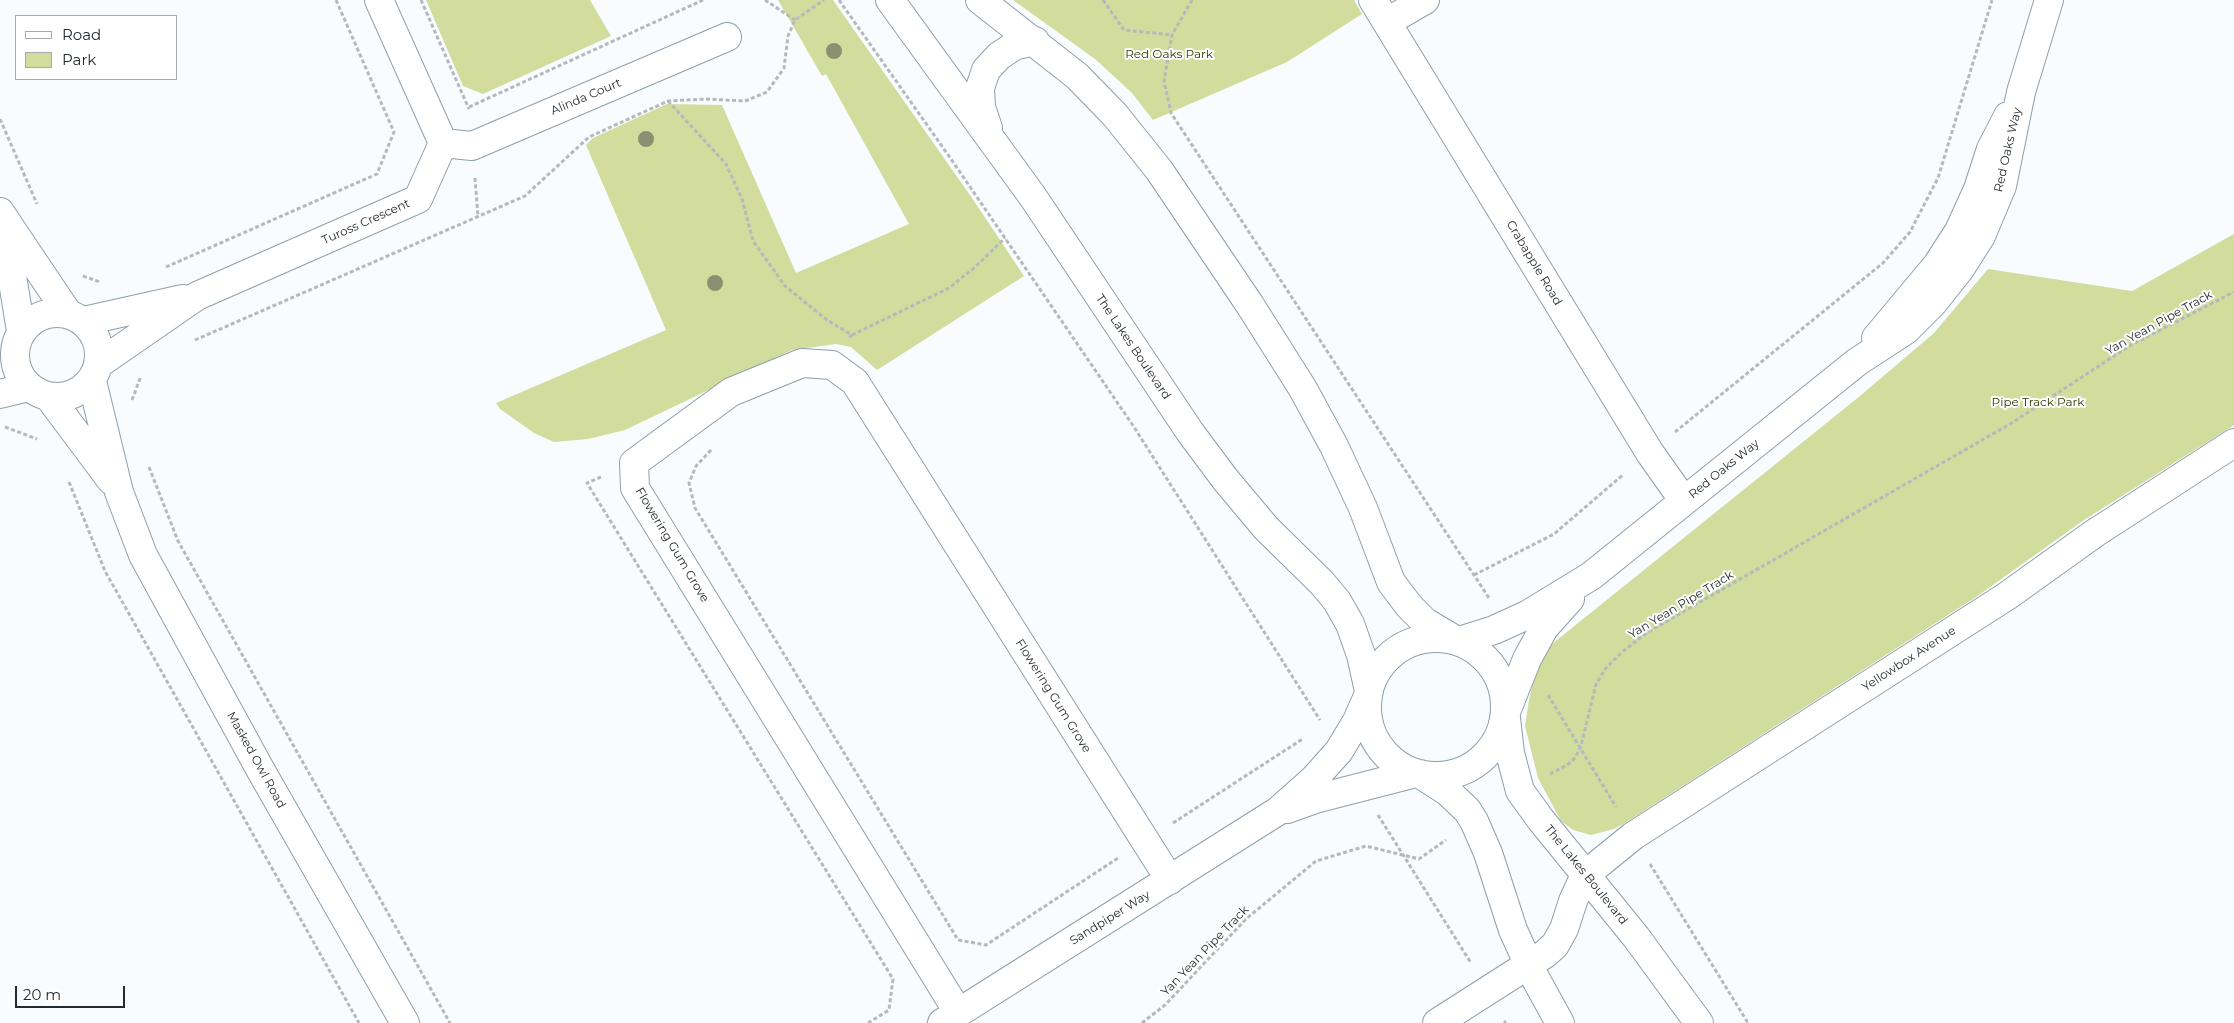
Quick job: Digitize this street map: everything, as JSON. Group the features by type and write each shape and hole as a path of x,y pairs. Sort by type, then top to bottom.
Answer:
{"street":[{"path":"379,0 443,143"},
{"name":"The Lakes Boulevard","path":"890,0 1033,197 1190,432 1213,463 1266,528 1322,583 1337,601 1350,624 1361,655 1368,694"},
{"path":"980,0 1078,76 1114,115 1159,170 1250,305 1303,389 1334,446 1363,508 1391,582 1409,606 1425,622 1479,652 1494,669 1504,690 1506,713 1500,737 1486,756 1467,770 1444,776 1418,774"},
{"name":"Crabapple Road","path":"1425,0 1380,11 1650,453 1684,501"},
{"name":"Red Oaks Way","path":"1458,641 1527,615 1591,576 1857,362 1937,265 1959,231 1978,189 1991,149 2021,92 2049,0"},
{"name":"Alinda Court","path":"443,143 472,146 727,37"},
{"path":"993,142 981,107 980,88 986,70 999,56 1014,46 1035,41"},
{"name":"Tuross Crescent","path":"96,372 197,296 418,199 443,143"},
{"path":"1,215 75,317 98,340 96,372 119,492"},
{"path":"1,215 12,349 19,374 39,392 119,492"},
{"name":"Tuross Crescent","path":"75,317 197,296"},
{"path":"12,349 40,315 75,317"},
{"path":"634,462 731,392 802,363 832,365"},
{"name":"Flowering Gum Grove","path":"832,365 856,382 1170,880"},
{"path":"0,394 39,392 74,395 96,372"},
{"name":"Yellowbox Avenue","path":"1585,875 1633,836 1998,601 2095,533 2234,443"},
{"name":"Flowering Gum Grove","path":"634,462 635,488 950,1018"},
{"name":"Masked Owl Road","path":"119,492 143,555 265,777 405,1023"},
{"name":"Red Oaks Way","path":"1506,713 1528,659 1544,628 1591,576"},
{"path":"1458,641 1435,638 1412,642 1392,653 1377,670 1368,694 1368,716 1373,735 1383,752 1398,765 1418,774 1448,792 1467,810 1488,853 1513,930 1528,964 1560,1023"},
{"name":"Sandpiper Way","path":"950,1018 1278,812 1313,780 1339,751 1357,721 1368,694"},
{"name":"The Lakes Boulevard","path":"1506,713 1510,753 1520,791 1541,820 1642,944 1699,1023"},
{"name":"Sandpiper Way","path":"1278,812 1315,799 1418,774"},
{"path":"1437,1023 1555,945 1564,929 1573,901 1585,875"}],"path":[{"path":"162,269 377,174 394,132 336,0"},
{"path":"469,107 703,0"},
{"path":"765,0 795,20"},
{"path":"193,341 525,196 589,136 668,101 706,99 745,101 767,92 784,68 788,36 795,20 824,0"},
{"path":"839,0 1134,427 1339,751"},
{"path":"1103,0 1124,30 1172,35"},
{"path":"1192,0 1172,35 1164,81 1171,113 1507,624"},
{"path":"1474,575 1554,534 1883,263 1910,232 1938,178 1992,0"},
{"path":"668,101 726,164 742,200 753,241 785,286 828,320 852,335"},
{"path":"0,120 38,208"},
{"path":"832,365 852,335 949,288 974,268 1005,238"},
{"path":"80,274 106,284"},
{"name":"Yan Yean Pipe Track","path":"1520,791 1567,765 1575,758 1581,746 1596,684 1606,668 1622,652 1648,632 2010,424 2130,345 2234,292"},
{"path":"129,408 143,369"},
{"path":"0,427 4,426 44,441"},
{"path":"716,445 696,466 689,483 695,508 958,940 986,945 1307,736"},
{"path":"146,460 178,541 450,1023"},
{"path":"634,462 587,483 893,979 889,1010 868,1023"},
{"path":"66,475 105,571 359,1023"},
{"path":"1528,659 1633,836 1748,1023"},
{"path":"1360,788 1406,858 1506,1022"},
{"path":"1406,858 1419,859 1474,821"},
{"name":"Yan Yean Pipe Track","path":"1142,1023 1165,1005 1246,919 1316,860 1366,846 1406,858"}],"green space":[{"path":"426,0 590,0 611,36 483,94 463,86"},
{"path":"778,0 833,0 972,198 1024,276 877,370 851,347 836,344 792,350 625,430 588,439 554,442 534,433 500,409 496,403 666,330 586,145 593,138 667,104 722,105 796,273 909,224 826,74 822,76"},
{"name":"Red Oaks Park","path":"1013,0 1354,0 1362,14 1287,62 1153,120 1132,93 1095,59"},
{"name":"Pipe Track Park","path":"2234,234 2234,425 2084,520 1976,597 1625,823 1614,829 1591,835 1573,830 1561,821 1538,778 1525,726 1535,674 1552,644 1860,396 1934,333 1988,269 2132,291"}]}
